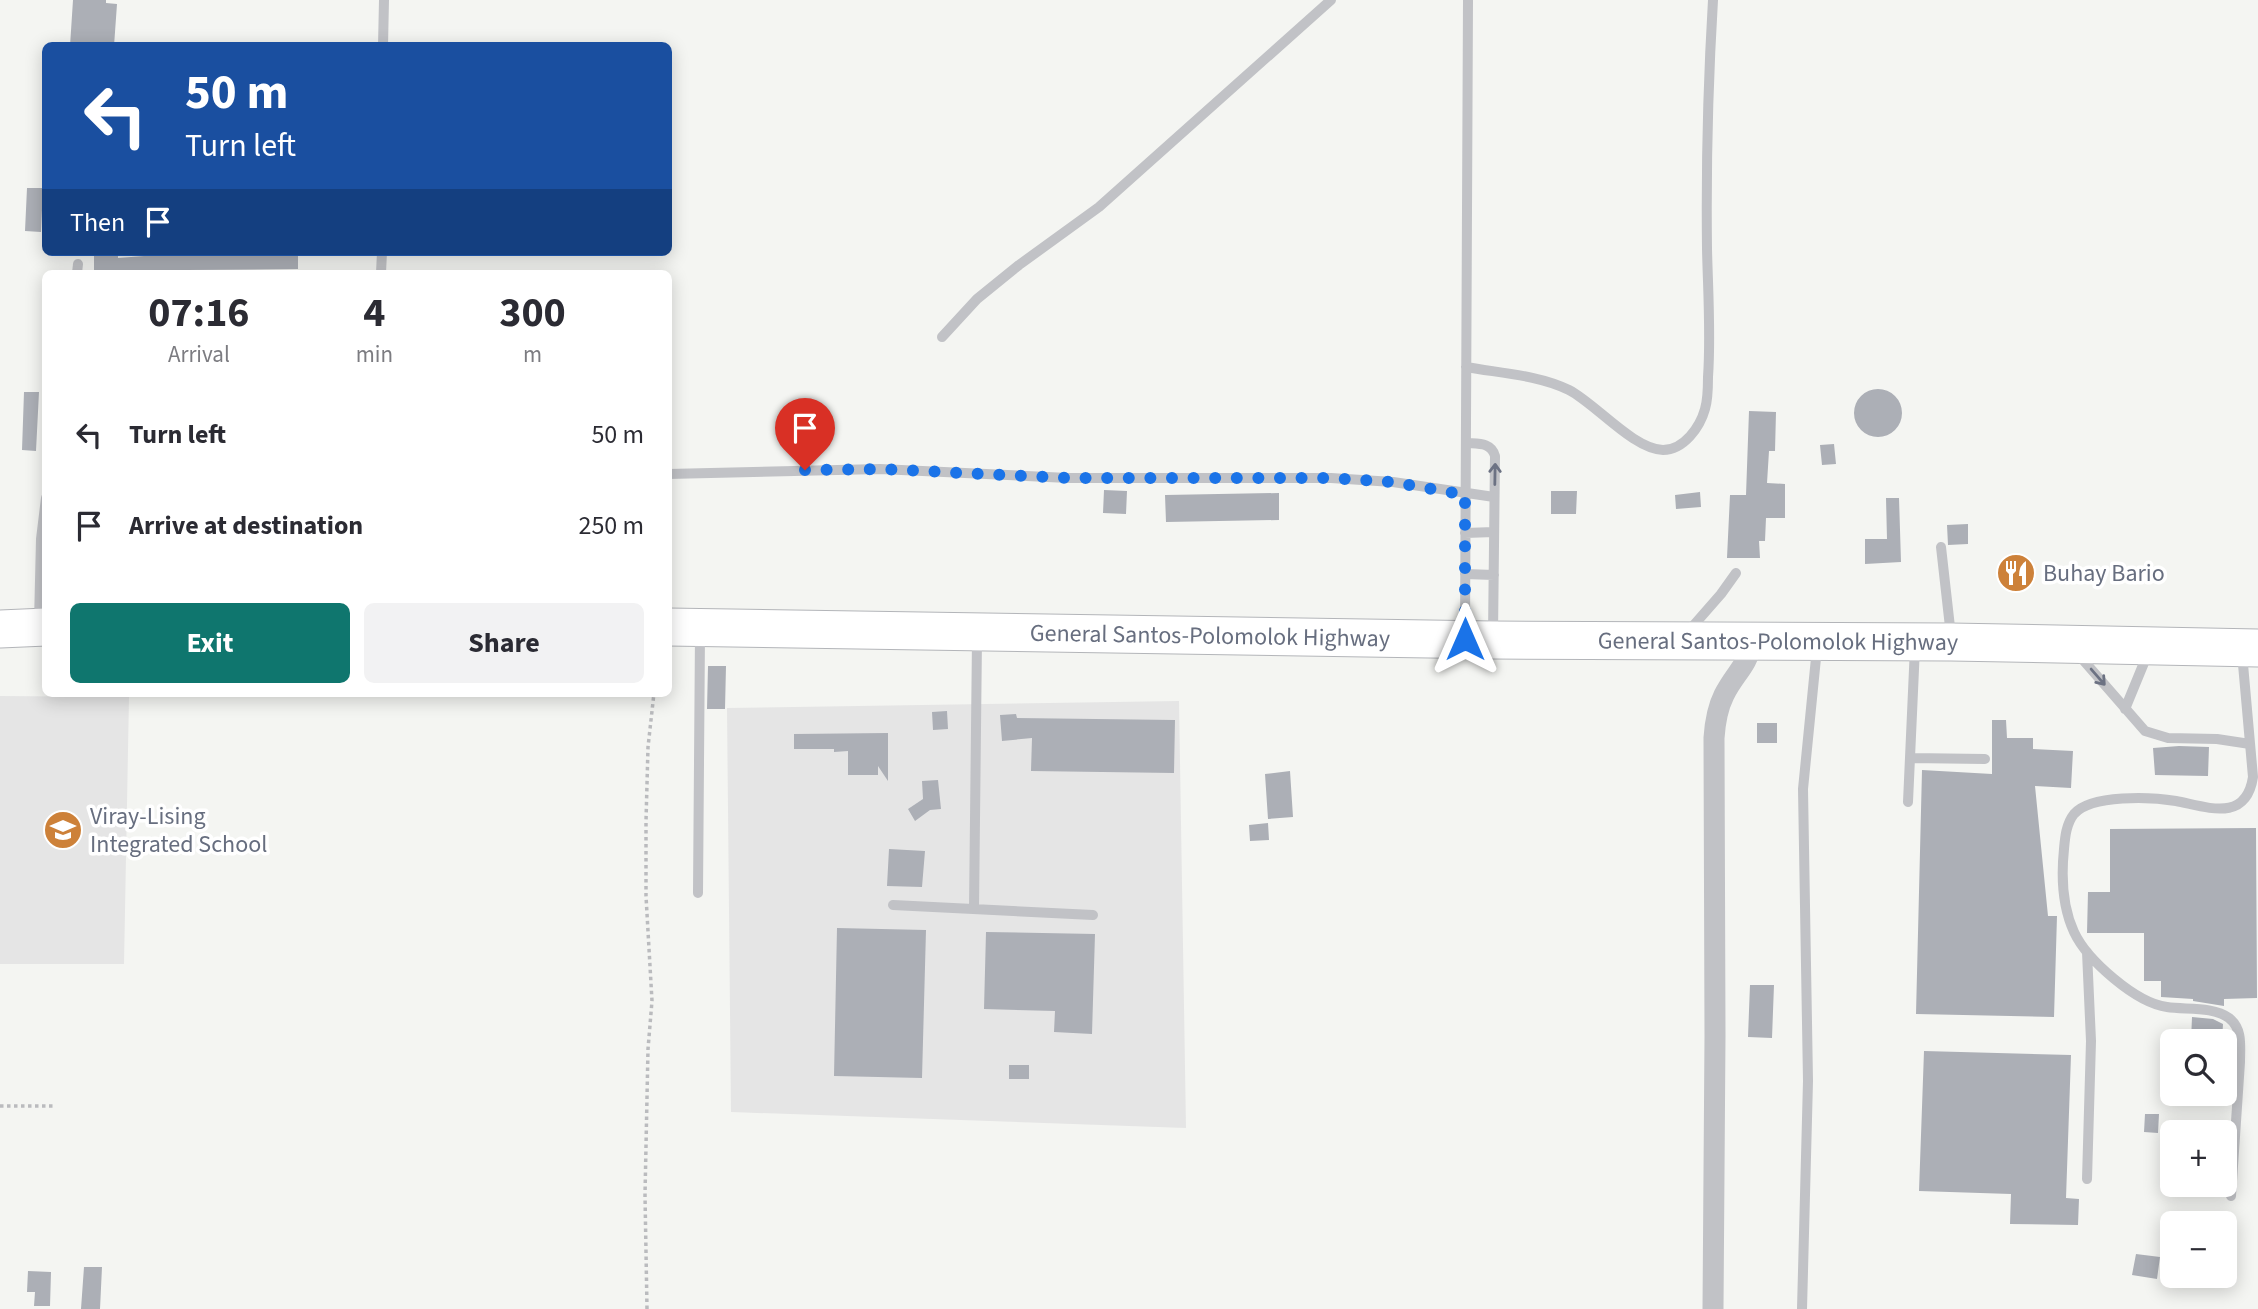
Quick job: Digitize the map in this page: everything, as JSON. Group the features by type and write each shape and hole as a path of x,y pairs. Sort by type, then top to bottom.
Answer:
{"highway":[{"path":"0,610 42,620"},
{"path":"0,629 42,620"},
{"name":"General Santos-Polomolok Highway","path":"684,627 1479,640 1916,644 1951,642 2250,648"}],"street":[{"path":"1713,1309 1714,738 1720,704 1746,663 1753,642"}],"lane":[{"path":"383,42 384,0"},
{"path":"942,337 987,290 1099,207 1331,0"},
{"path":"1468,0 1465,574 1479,640"},
{"path":"1466,367 1548,382 1570,391 1634,438 1653,448 1665,450 1680,445 1692,435 1706,406 1709,363 1706,152 1713,0"},
{"path":"1466,443 1486,445 1493,451 1493,575 1479,640"},
{"path":"672,474 880,469 1068,478 1331,478 1393,482 1465,495 1494,497"},
{"path":"42,517 42,620"},
{"path":"1465,533 1494,532"},
{"path":"1941,547 1951,642"},
{"path":"1679,641 1721,594 1735,573"},
{"path":"1465,574 1493,575"},
{"path":"684,627 698,893"},
{"path":"974,909 977,630"},
{"path":"1802,1309 1808,1081 1803,789 1817,643"},
{"path":"1908,802 1916,644"},
{"path":"2070,646 2145,731 2156,736 2217,739 2250,744"},
{"path":"2125,709 2150,647"},
{"path":"2236,1120 2240,1041 2235,1024 2219,1012 2150,1003 2119,982 2087,952 2070,923 2063,891 2065,840 2072,816 2080,809 2091,804 2154,798 2201,808 2229,808 2239,804 2251,789 2250,648"},
{"path":"1910,758 1985,760"},
{"path":"893,905 1093,915"},
{"path":"2087,952 2091,1041 2087,1179"}],"path":[{"path":"647,1309 646,1139 652,1000 646,896 646,821 648,747 654,697"},
{"path":"0,1106 56,1106"}],"shaded area":[{"name":"Viray-Lising Integrated School","path":"0,696 129,697 124,964 0,964"},
{"path":"1179,701 1186,1128 731,1112 727,708"}],"building":[{"path":"73,0 106,0 106,3 117,4 114,42 70,42"},
{"path":"27,188 42,188 41,232 25,231"},
{"path":"94,256 298,256 298,269 94,270"},
{"path":"1878,389 1895,396 1902,413 1895,430 1878,437 1861,430 1854,413 1861,396"},
{"path":"24,392 39,392 36,451 22,450"},
{"path":"1749,411 1776,412 1775,451 1769,451 1767,483 1785,484 1785,518 1766,518 1765,541 1759,541 1760,558 1727,558 1730,495 1746,495"},
{"path":"1834,444 1836,464 1822,465 1820,445"},
{"path":"1104,490 1127,491 1126,514 1103,513"},
{"path":"1551,491 1577,491 1576,514 1551,514"},
{"path":"1700,492 1701,507 1676,509 1675,495"},
{"path":"1279,493 1279,520 1166,522 1165,495"},
{"path":"1886,498 1899,498 1901,562 1865,564 1865,539 1887,539"},
{"path":"1968,524 1968,544 1948,545 1947,525"},
{"path":"708,666 726,666 725,709 707,709"},
{"path":"947,711 948,729 933,730 932,712"},
{"path":"1016,714 1017,718 1175,720 1174,773 1031,771 1032,738 1002,741 1000,715"},
{"path":"1992,720 2006,720 2007,738 2033,738 2033,749 2073,751 2071,788 2035,786 2048,916 2057,916 2054,1017 1916,1014 1922,770 1992,774"},
{"path":"1757,723 1777,723 1777,743 1757,743"},
{"path":"888,733 888,781 878,766 878,775 848,775 848,751 794,749 794,734"},
{"path":"2209,747 2208,776 2155,775 2153,748"},
{"path":"1290,771 1293,817 1268,819 1265,774"},
{"path":"938,780 941,809 930,810 915,821 908,809 923,799 922,781"},
{"path":"1268,823 1269,840 1250,841 1249,825"},
{"path":"2256,828 2257,998 2224,999 2224,1006 2193,999 2161,997 2161,981 2144,981 2144,933 2087,933 2088,892 2110,892 2110,829"},
{"path":"889,849 925,851 922,887 887,886"},
{"path":"837,928 926,930 922,1078 834,1076"},
{"path":"986,932 1095,934 1092,1034 1054,1032 1055,1011 984,1009"},
{"path":"1750,985 1774,985 1772,1038 1748,1037"},
{"path":"2192,1017 2213,1019 2223,1024 2223,1029 2192,1029"},
{"path":"1924,1051 2071,1055 2066,1198 2079,1199 2078,1225 2010,1224 2011,1194 1919,1191"},
{"path":"1009,1065 1029,1065 1029,1079 1009,1079"},
{"path":"2145,1114 2159,1114 2158,1133 2144,1132"},
{"path":"2136,1254 2160,1257 2157,1279 2132,1275"},
{"path":"84,1267 102,1267 100,1309 81,1309"},
{"path":"28,1271 51,1272 50,1306 34,1306 35,1292 27,1292"}],"place":[{"name":"Buhay Bario","path":"2016,573"},
{"name":"Viray-Lising Integrated School","path":"63,830"}],"route":[{"path":"805,470 880,469 1068,478 1331,478 1393,482 1465,495 1465,639"}]}
